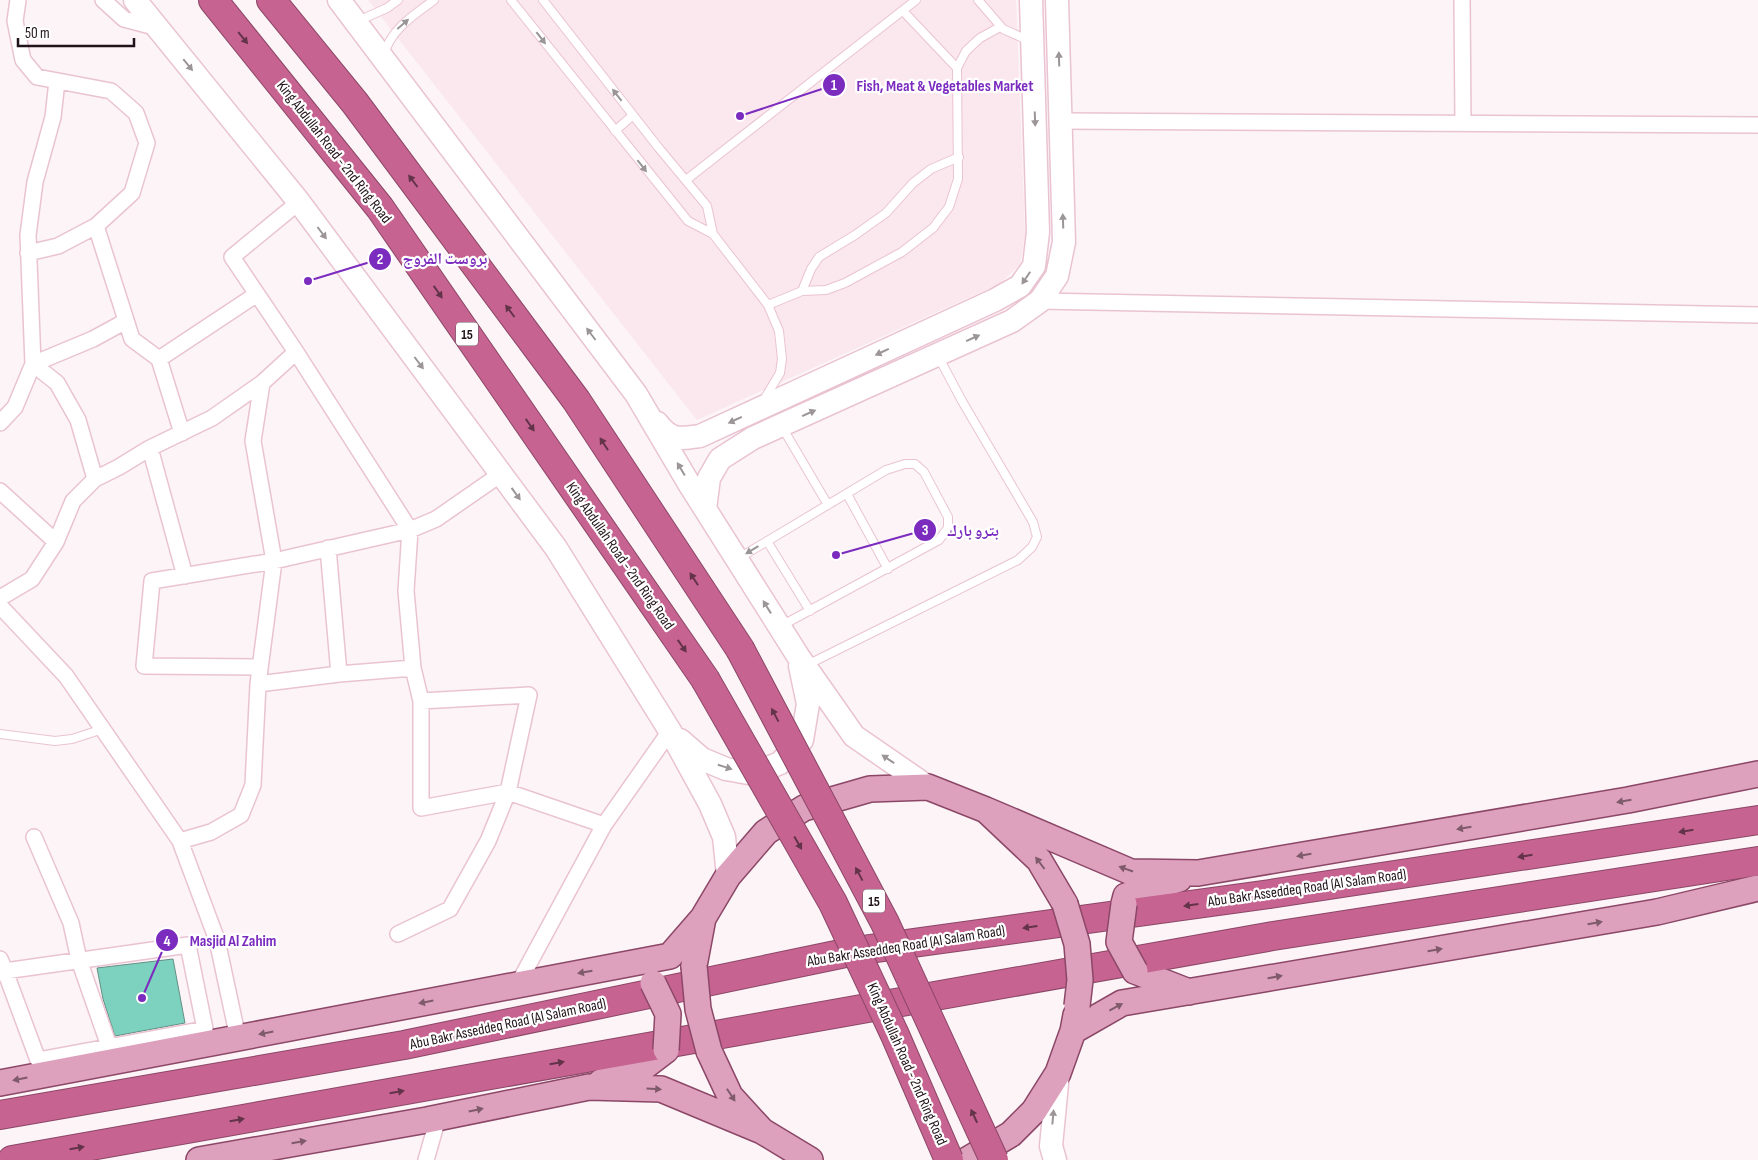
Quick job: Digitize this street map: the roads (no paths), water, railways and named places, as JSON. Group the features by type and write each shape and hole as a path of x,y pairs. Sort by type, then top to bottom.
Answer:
{"highway":[{"name":"King Abdullah Road - 2nd Ring Road","path":"212,0 380,208 705,679 833,904 895,1035 949,1160"},
{"name":"15","path":"271,0 355,103 576,400 740,649 886,923 994,1160"},
{"name":"Abu Bakr Asseddeq Road (Al Salam Road)","path":"0,1115 404,1045 855,951 1270,894 1758,820"},
{"path":"12,1160 1273,936 1758,861"}],"main road":[{"path":"135,0 299,202 556,548 670,732 710,804 724,837 728,876"},
{"path":"339,0 666,434 679,439 700,436 995,300 1020,286 1034,266 1038,232 1031,0"},
{"path":"705,509 709,478 720,459 753,438 1012,321 1040,301 1057,276 1064,242 1057,0"},
{"path":"636,394 801,663 854,736 928,787 1131,872 1198,873"},
{"path":"670,732 702,759 726,768 754,774 780,763 802,740 808,704 801,663"},
{"path":"1189,992 1135,971 1119,942 1126,896 1198,873 1628,800 1758,774"},
{"path":"0,1083 670,956 702,918 728,876 766,832 804,808 870,789 928,787"},
{"path":"967,1160 1011,1134 1034,1111 1058,1073 1073,1031 1080,980 1077,944 1065,904 1039,860 986,810"},
{"path":"1073,1031 1122,1003 1657,912 1758,888"},
{"path":"702,918 694,966 698,1009 709,1051 730,1096 762,1131"},
{"path":"199,1160 438,1118 589,1087 644,1066 666,1050 668,1014 653,983 641,976 614,967"},
{"path":"1055,1160 1051,1146 1058,1073"},
{"path":"589,1087 661,1089 762,1131 810,1160"}],"street":[{"path":"18,0 15,21 23,60 37,77 111,91 136,113 147,143 132,193 96,226 58,246 28,253"},
{"path":"103,0 124,19 158,28"},
{"path":"1462,0 1463,123"},
{"path":"0,423 14,407 32,364 28,235 35,182 53,117 57,81"},
{"path":"1061,121 1758,125"},
{"path":"299,202 232,258 296,352 410,530 406,591 413,668 421,701 421,808 508,792 604,825"},
{"path":"96,226 132,339 159,359 182,433"},
{"path":"159,359 257,294"},
{"path":"1040,301 1758,315"},
{"path":"32,364 93,339 126,321"},
{"path":"0,598 32,579 56,542 74,501 94,479 119,467 150,448 212,418 262,383 296,352"},
{"path":"32,364 57,384 78,420 94,479"},
{"path":"180,841 211,832 241,815 253,785 258,684 274,561 253,441 262,383"},
{"path":"150,448 185,576"},
{"path":"260,667 144,666 152,581 274,561 410,530 436,519 501,474"},
{"path":"0,491 56,542"},
{"path":"328,548 339,674"},
{"path":"0,606 66,676 180,841 217,940 238,1038"},
{"path":"258,684 339,674 413,668"},
{"path":"398,934 450,909 488,841 508,792 529,695 421,701"},
{"path":"518,984 604,825 670,732"},
{"path":"34,836 71,923 79,960 108,1046"},
{"path":"1657,912 1758,897"},
{"path":"188,945 205,1029 38,1060 2,968 79,960 188,945"},
{"path":"426,1160 438,1118"}],"lane":[{"path":"356,21 387,8 398,0"},
{"path":"383,58 388,42 400,25 434,0"},
{"path":"511,0 688,221 713,234 768,305 779,331 782,359 780,373 773,388 757,410"},
{"path":"543,0 707,206 713,234"},
{"path":"686,180 916,0"},
{"path":"978,0 1000,27 1032,42"},
{"path":"903,11 957,68"},
{"path":"768,305 802,291 826,290 845,283 902,252 934,228 949,207 958,179 957,68 966,51 980,38 1000,27"},
{"path":"615,131 633,115"},
{"path":"802,291 811,269 819,258 886,213 913,183 931,170 958,157"},
{"path":"801,663 1018,560 1032,547 1037,537 1033,522 962,401 938,354"},
{"path":"781,426 828,505"},
{"path":"737,559 886,470 905,464 915,464 924,472 948,517 948,528 940,540 780,627"},
{"path":"847,494 888,569"},
{"path":"767,541 810,611"},
{"path":"0,734 55,741 72,739 104,729"}],"place":[{"name":"Fish, Meat & Vegetables Market","path":"740,116"},
{"name":"بروست الفروج","path":"308,281"},
{"name":"بترو بارك","path":"836,555"},
{"name":"Masjid Al Zahim","path":"142,998"}]}
